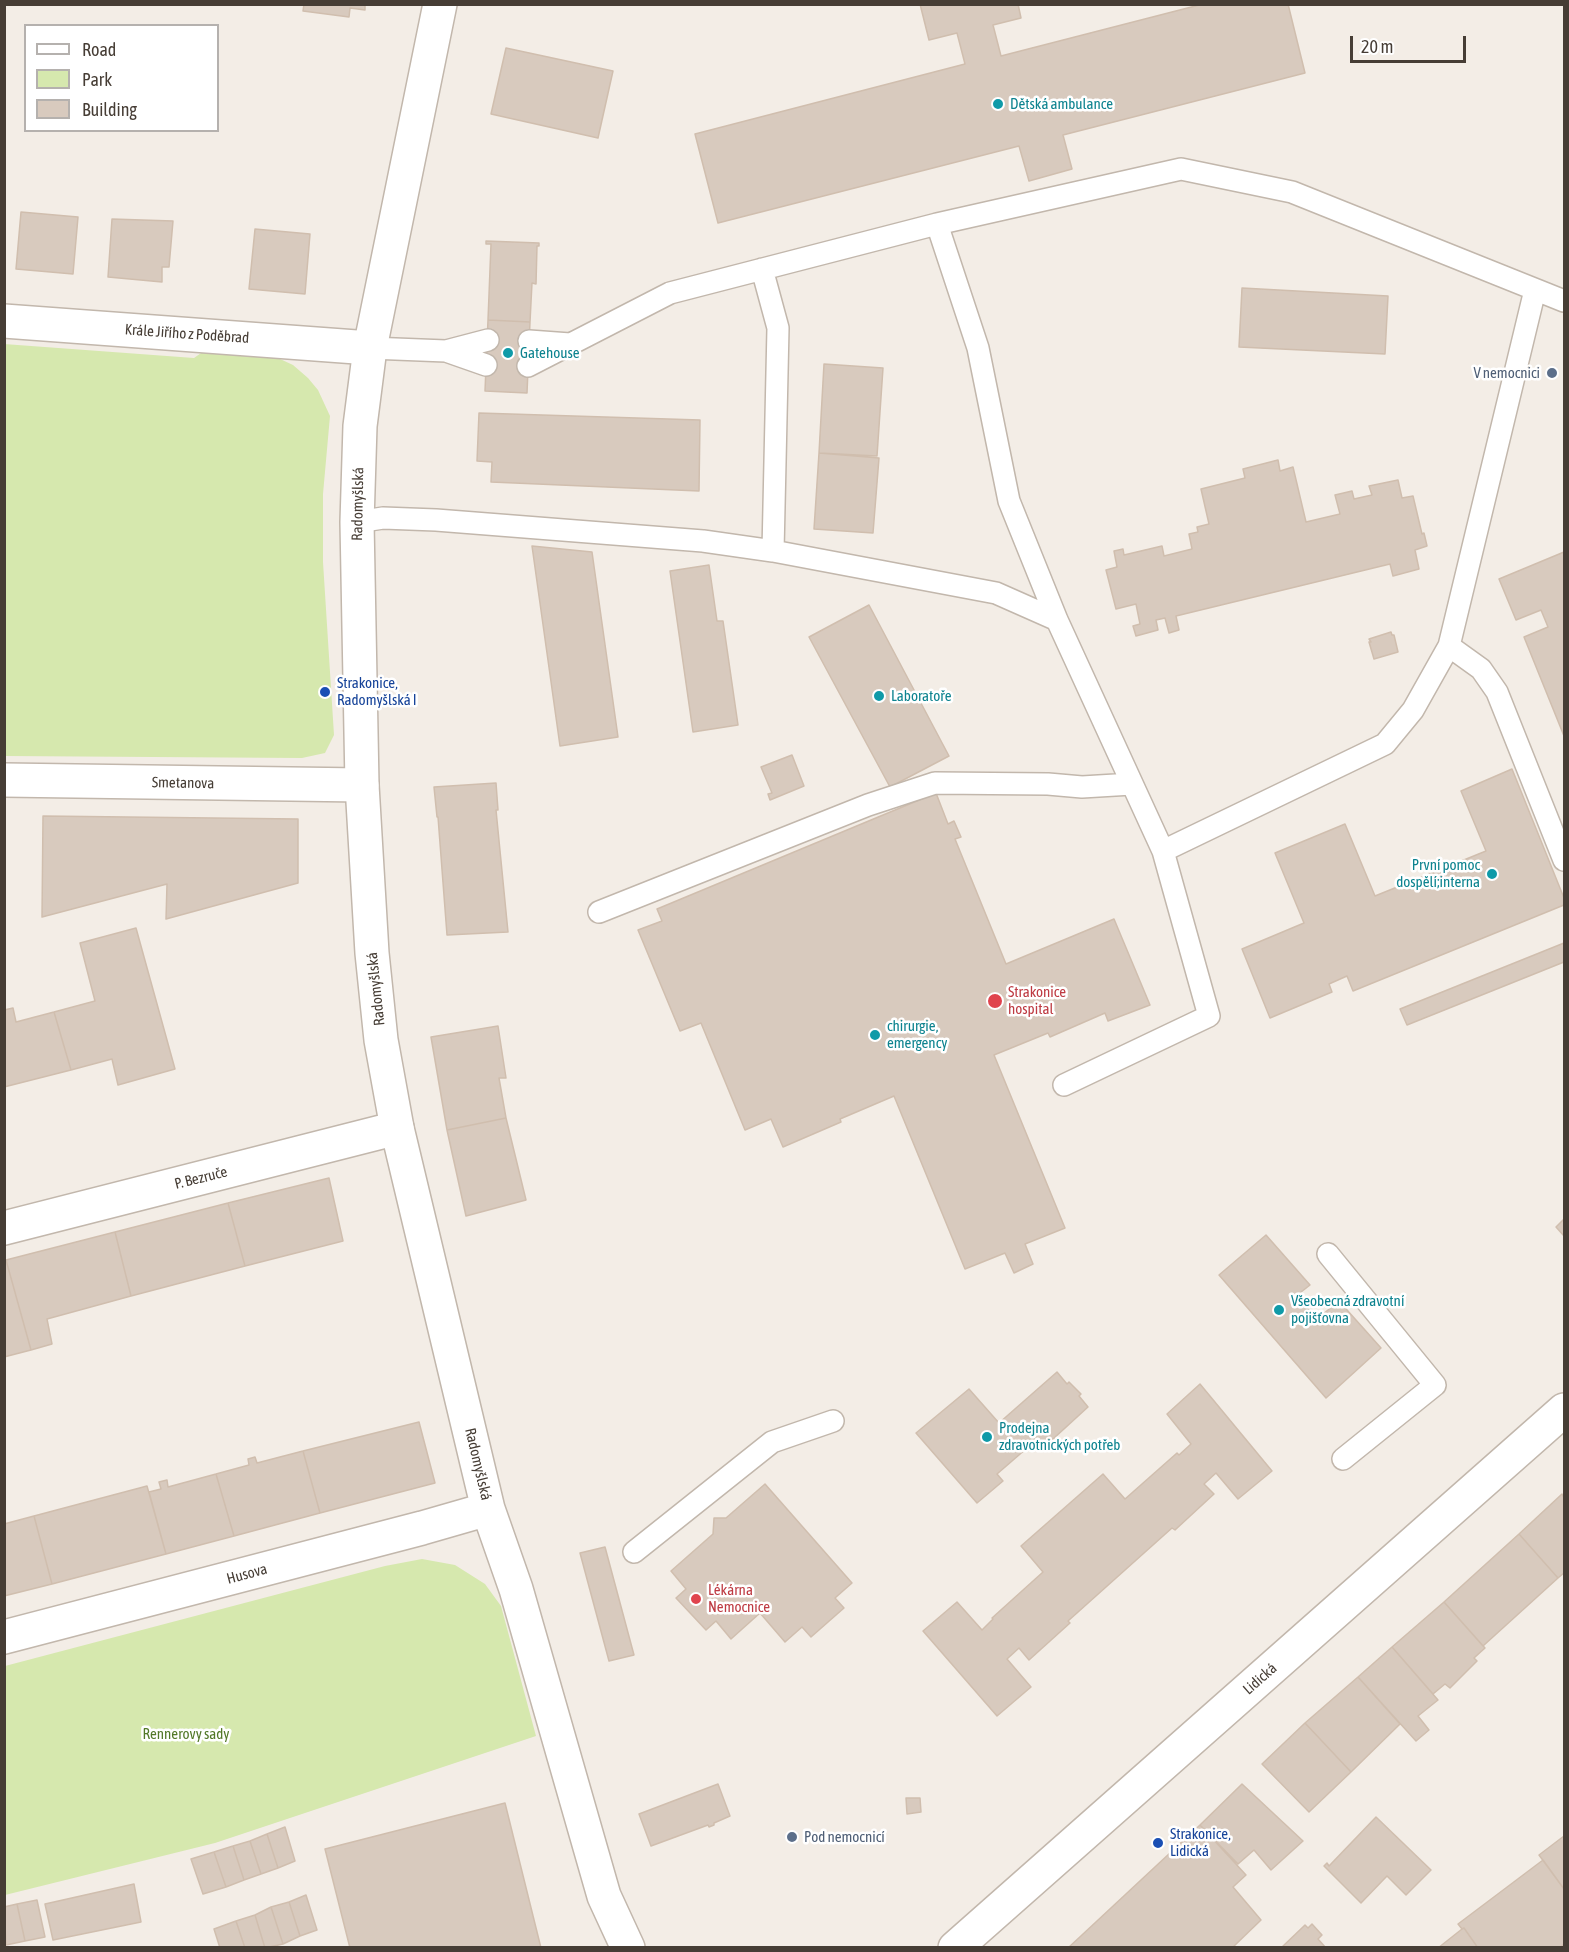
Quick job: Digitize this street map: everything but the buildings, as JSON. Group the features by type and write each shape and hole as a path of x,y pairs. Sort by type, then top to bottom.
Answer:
{"street":[{"name":"Radomyšlská","path":"440,4 370,348 360,426 357,522 362,785 374,975 381,1040 397,1128 488,1509 516,1589 604,1896 628,1947"},
{"name":"Krále Jiřího z Poděbrad","path":"4,321 370,348"},
{"name":"Smetanova","path":"4,780 362,785"},
{"name":"P. Bezruče","path":"4,1228 397,1128"},
{"name":"Lidická","path":"956,1947 1564,1410"},
{"name":"Husova","path":"4,1637 488,1509"}],"lane":[{"path":"528,366 670,293 937,224 1181,169 1292,192 1564,301"},
{"path":"937,224 978,348 1009,501 1057,620 1163,851 1209,1016 1064,1085"},
{"path":"762,269 778,328 773,551"},
{"path":"1163,851 1385,744 1413,710 1449,646 1535,290"},
{"path":"370,348 446,351 488,340"},
{"path":"530,340 571,344"},
{"path":"446,351 486,365"},
{"path":"357,522 383,518 436,520 703,541 773,551 996,593 1057,620"},
{"path":"1449,646 1481,669 1497,692 1564,860"},
{"path":"599,912 868,805 935,783 1048,784 1082,787 1132,783"},
{"path":"1328,1254 1435,1386 1343,1459"},
{"path":"634,1552 772,1442 833,1421"}],"green space":[{"path":"4,344 194,358 204,351 259,355 280,359 293,365 318,390 330,416 323,494 323,562 334,735 325,753 302,758 5,756"},
{"name":"Rennerovy sady","path":"422,1559 455,1565 485,1584 501,1606 536,1736 215,1843 5,1895 5,1666 385,1566"}],"place":[{"name":"Dětská ambulance","path":"998,104"},
{"name":"Gatehouse","path":"508,353"},
{"name":"V nemocnici","path":"1552,373"},
{"name":"Strakonice, Radomyšlská I","path":"325,692"},
{"name":"Laboratoře","path":"879,696"},
{"name":"První pomoc dospělí;interna","path":"1492,874"},
{"name":"Strakonice hospital","path":"995,1001"},
{"name":"chirurgie, emergency","path":"875,1035"},
{"name":"Všeobecná zdravotní pojišťovna","path":"1279,1310"},
{"name":"Prodejna zdravotnických potřeb","path":"987,1437"},
{"name":"Lékárna Nemocnice","path":"696,1599"},
{"name":"Pod nemocnicí","path":"792,1837"},
{"name":"Strakonice, Lidická","path":"1158,1843"}]}
